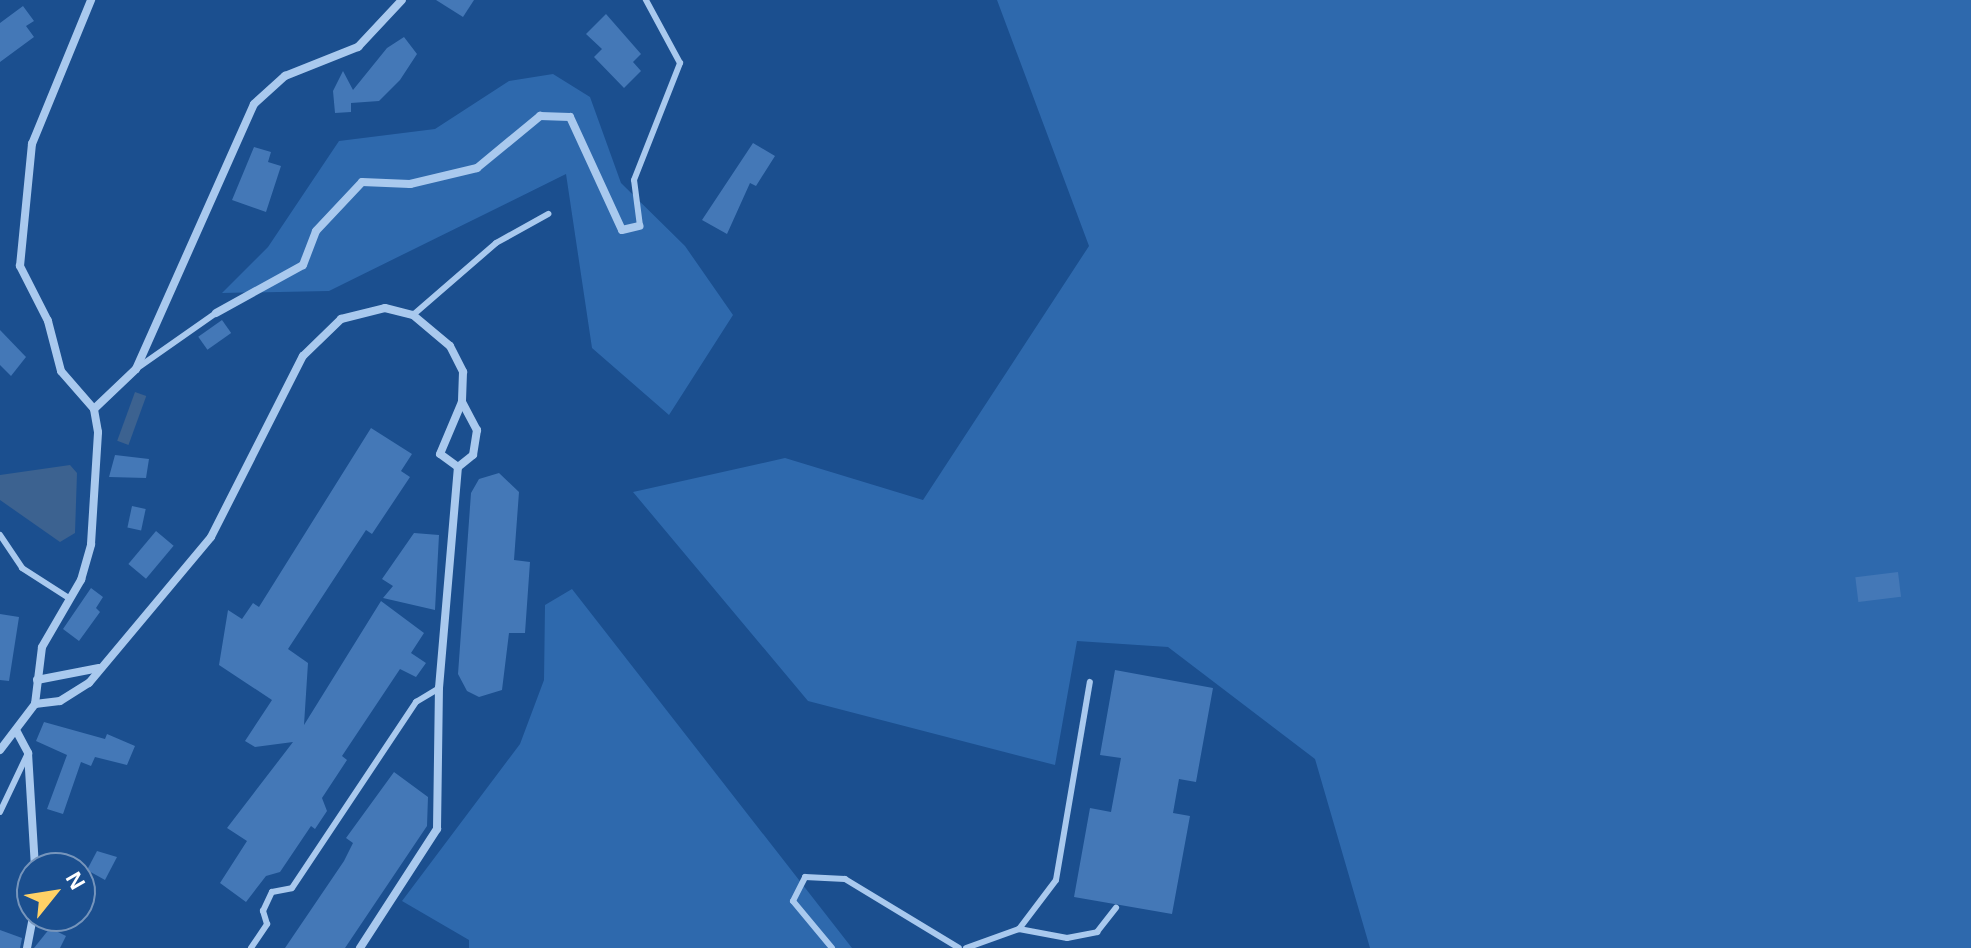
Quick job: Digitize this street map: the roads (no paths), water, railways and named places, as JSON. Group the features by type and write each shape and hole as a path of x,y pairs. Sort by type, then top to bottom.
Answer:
{"street":[{"path":"0,750 17,732 35,704 42,647 69,598 91,544 98,432 94,409 61,371 48,321 20,266 32,144 91,0"},
{"path":"94,409 136,369 254,104 285,76 358,47 402,0"},
{"path":"216,313 303,265 316,231 362,182 410,184 477,168 540,116 570,117 622,230 640,226"},
{"path":"35,704 67,698 102,667 211,537 303,356 341,319 385,308 413,315 450,346 463,372 462,402 440,454 458,467"},
{"path":"360,948 437,829 439,688 458,467 473,455 477,430 462,402"},
{"path":"37,680 102,667"},
{"path":"17,732 28,753 34,852"}],"lane":[{"path":"640,226 634,180 680,63 646,0"},
{"path":"413,315 496,243 548,214"},
{"path":"136,369 216,313"},
{"path":"0,535 22,568 69,598"},
{"path":"1019,929 1056,880 1090,682"},
{"path":"251,948 267,924 263,911 272,892 292,888 416,702 439,688"},
{"path":"0,812 28,753"},
{"path":"832,948 793,901 805,877 845,879 959,948"},
{"path":"966,948 1019,929 1067,938 1097,932 1116,908"}]}
